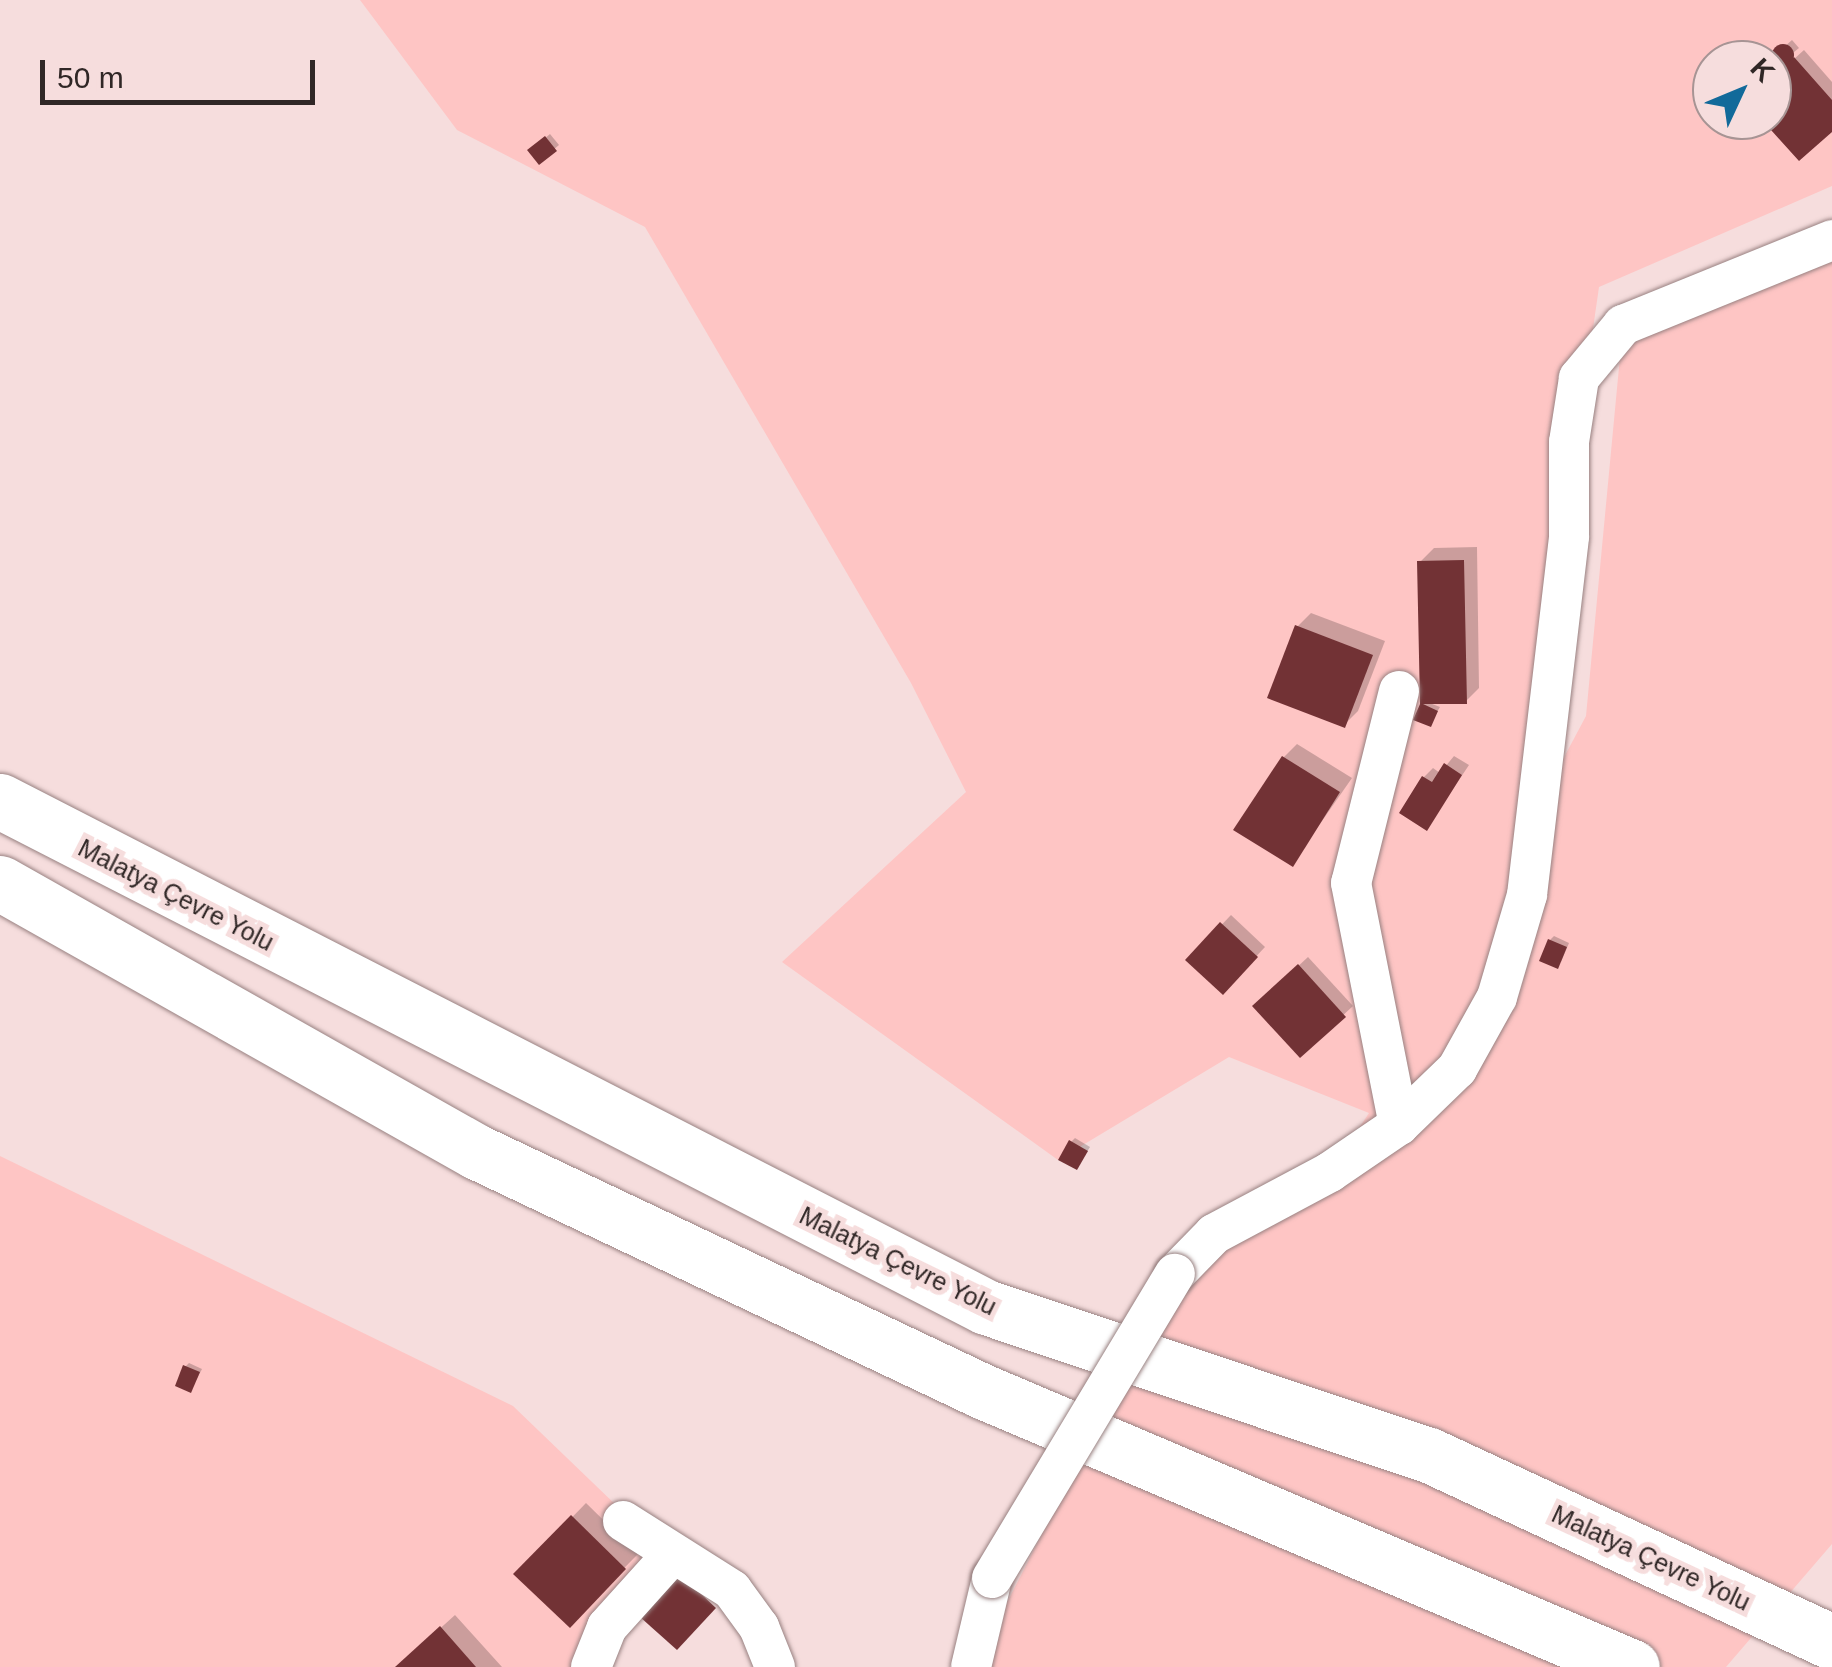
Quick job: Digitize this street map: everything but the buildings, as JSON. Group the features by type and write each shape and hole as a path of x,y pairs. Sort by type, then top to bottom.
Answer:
{"highway":[{"name":"Malatya Çevre Yolu","path":"0,800 986,1307 1429,1455 1832,1642"},
{"path":"0,884 477,1152 982,1391 1632,1667"}],"street":[{"path":"971,1667 992,1578 1175,1274 1214,1234 1330,1172 1399,1125 1456,1070 1498,997 1527,895 1568,536 1569,442 1579,378 1623,325 1832,240"},
{"path":"1399,691 1352,883 1399,1125"},
{"path":"622,1521 670,1557 732,1590 759,1627 775,1667"},
{"path":"591,1667 607,1627 670,1557"}],"shaded area":[{"path":"360,0 1832,0 1832,186 1599,287 1519,842 1586,716 1623,325 1832,246 1832,1544 1726,1667 974,1667 1175,1274 1330,1172 1369,1113 1229,1057 1058,1160 782,962 966,792 911,683 645,227 457,130"},
{"path":"0,1156 513,1406 670,1557 583,1667 0,1667"}]}
